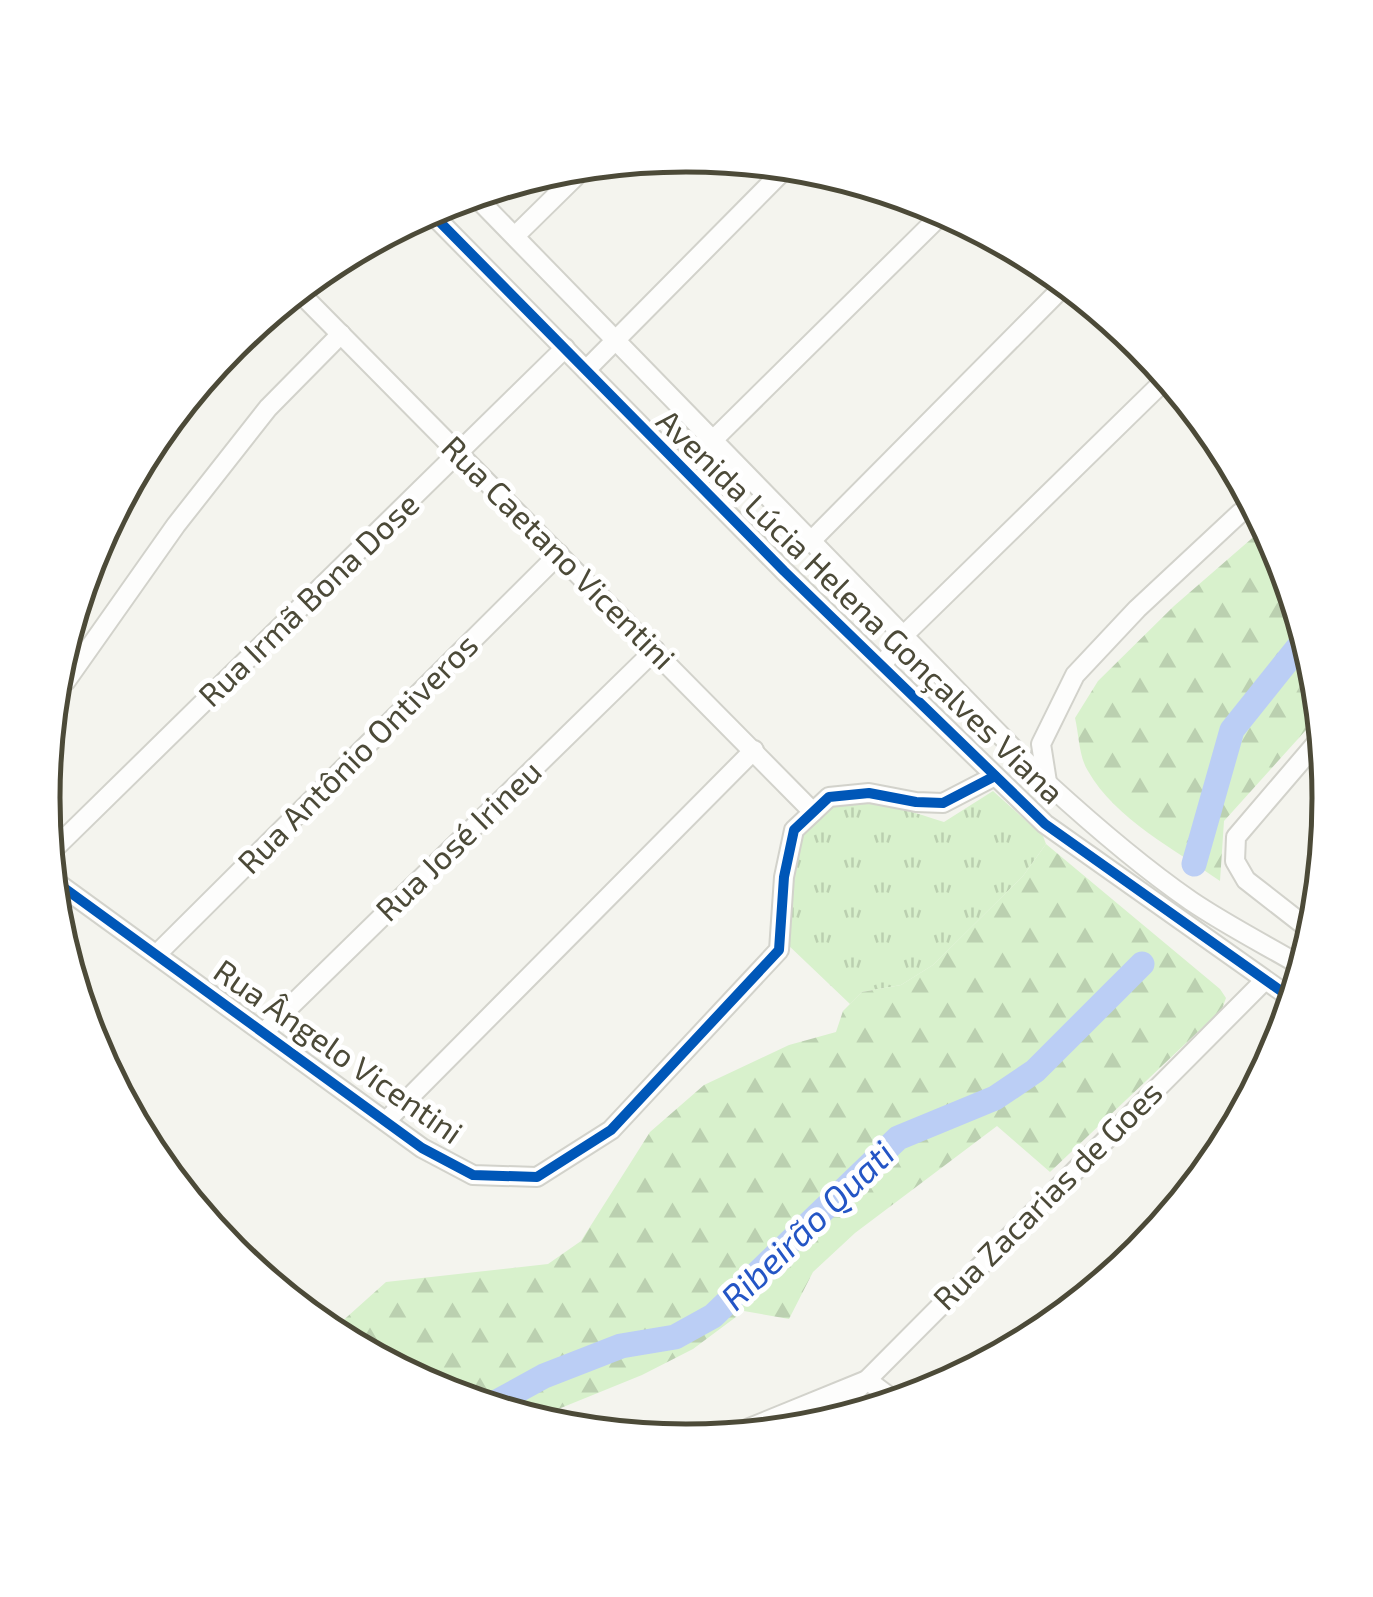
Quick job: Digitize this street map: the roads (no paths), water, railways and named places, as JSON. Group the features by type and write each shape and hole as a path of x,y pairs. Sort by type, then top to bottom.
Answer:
{"street":[{"path":"586,370 776,178"},
{"path":"515,236 569,183"},
{"name":"Avenida Lúcia Helena Gonçalves Viana","path":"484,205 1047,783 1134,859 1214,916 1292,961"},
{"name":"Avenida Lúcia Helena Gonçalves Viana","path":"441,223 1045,824 1282,993"},
{"path":"712,442 932,223"},
{"path":"809,542 1057,293"},
{"name":"Rua Caetano Vicentini","path":"306,300 813,812"},
{"path":"73,671 176,526 268,408 341,334"},
{"name":"Rua Irmã Bona Dose","path":"61,842 565,348"},
{"path":"882,666 904,635 1159,386"},
{"path":"1047,783 1041,744 1075,676 1137,610 1243,512"},
{"name":"Rua Antônio Ontiveros","path":"156,954 559,554"},
{"name":"Rua José Irineu","path":"264,1032 654,650"},
{"path":"1301,923 1246,880 1235,861 1236,837 1311,749"},
{"path":"386,1122 754,750"},
{"path":"813,812 829,797 870,793 943,804 995,776"},
{"name":"Rua Ângelo Vicentini","path":"67,890 422,1148 473,1175 537,1177 611,1130 779,950 784,877 794,830 813,812"},
{"name":"Rua Zacarias de Goes","path":"841,1406 1264,981"},
{"path":"772,1419 866,1380 885,1393"}],"waterway":[{"name":"Ribeirão Quati","path":"1194,864 1232,730 1295,651"},
{"name":"Ribeirão Quati","path":"504,1398 544,1376 621,1346 675,1337 713,1316 898,1138 995,1098 1035,1071 1142,964"}]}
